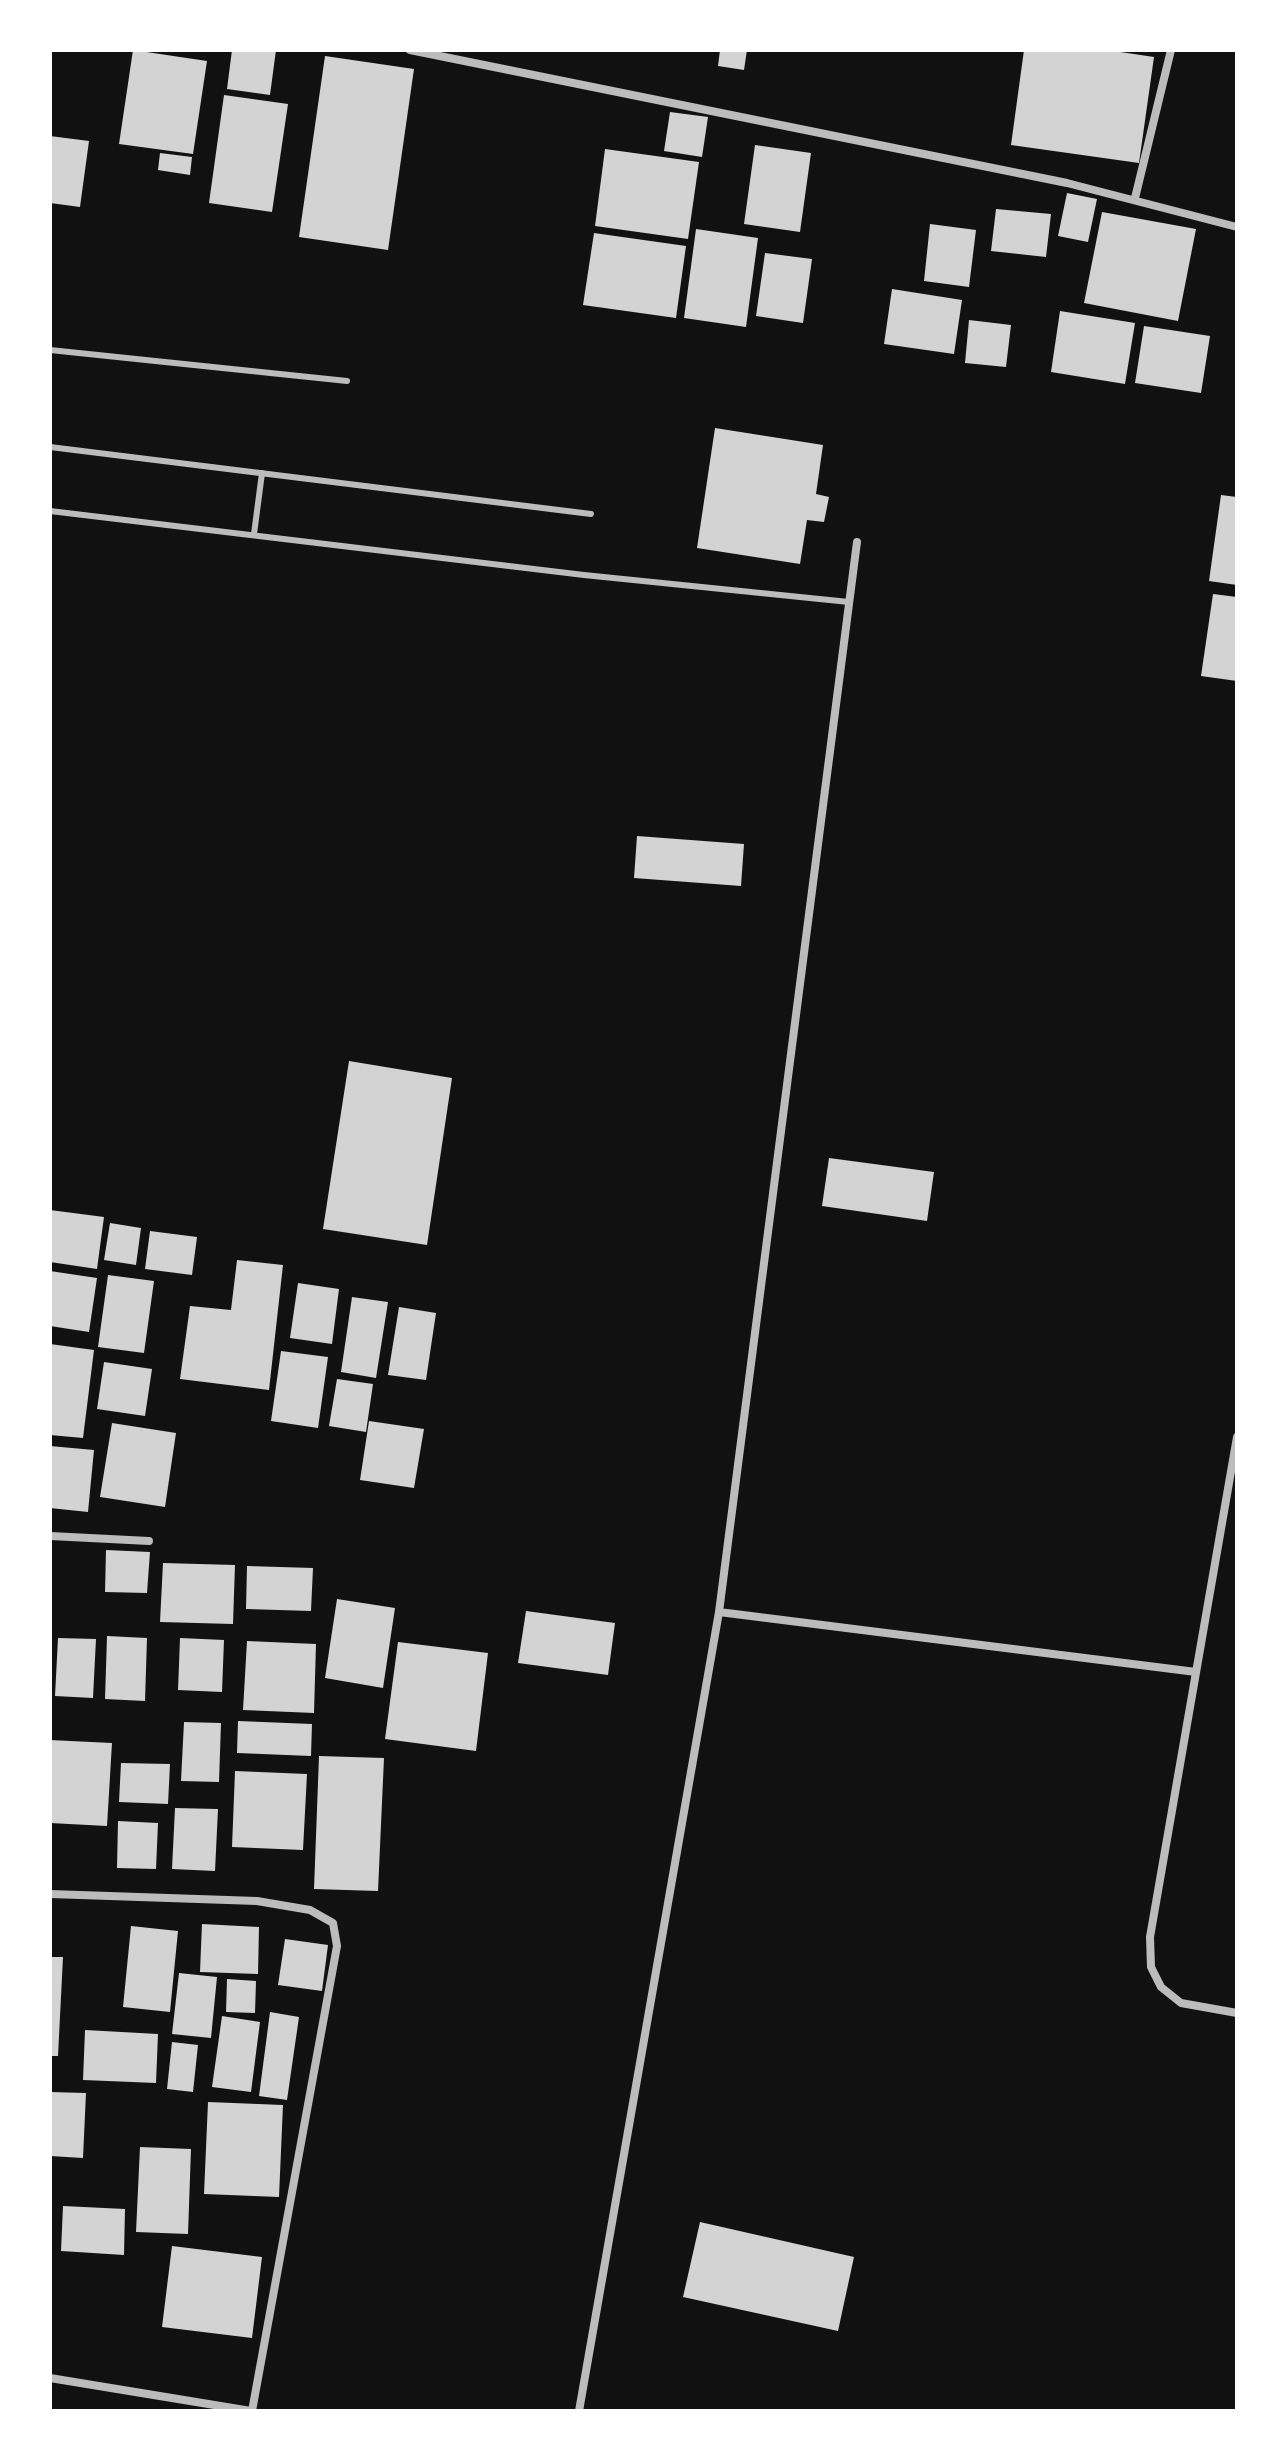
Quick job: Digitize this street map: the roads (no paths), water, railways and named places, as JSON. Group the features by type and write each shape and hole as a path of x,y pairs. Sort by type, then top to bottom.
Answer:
{"street":[{"path":"410,50 1135,198 1237,227"},
{"path":"1135,198 1171,50"},
{"path":"579,2411 719,1612 857,542"},
{"path":"1237,1437 1150,1937 1151,1967 1161,1987 1181,2003 1237,2013"},
{"path":"50,1536 149,1541"},
{"path":"719,1612 1196,1672"},
{"path":"50,1894 257,1901 310,1910 333,1923 337,1946 252,2411 50,2378"}],"lane":[{"path":"50,350 347,381"},
{"path":"50,447 591,514"},
{"path":"254,534 262,473"},
{"path":"50,511 584,575 849,602"}]}
